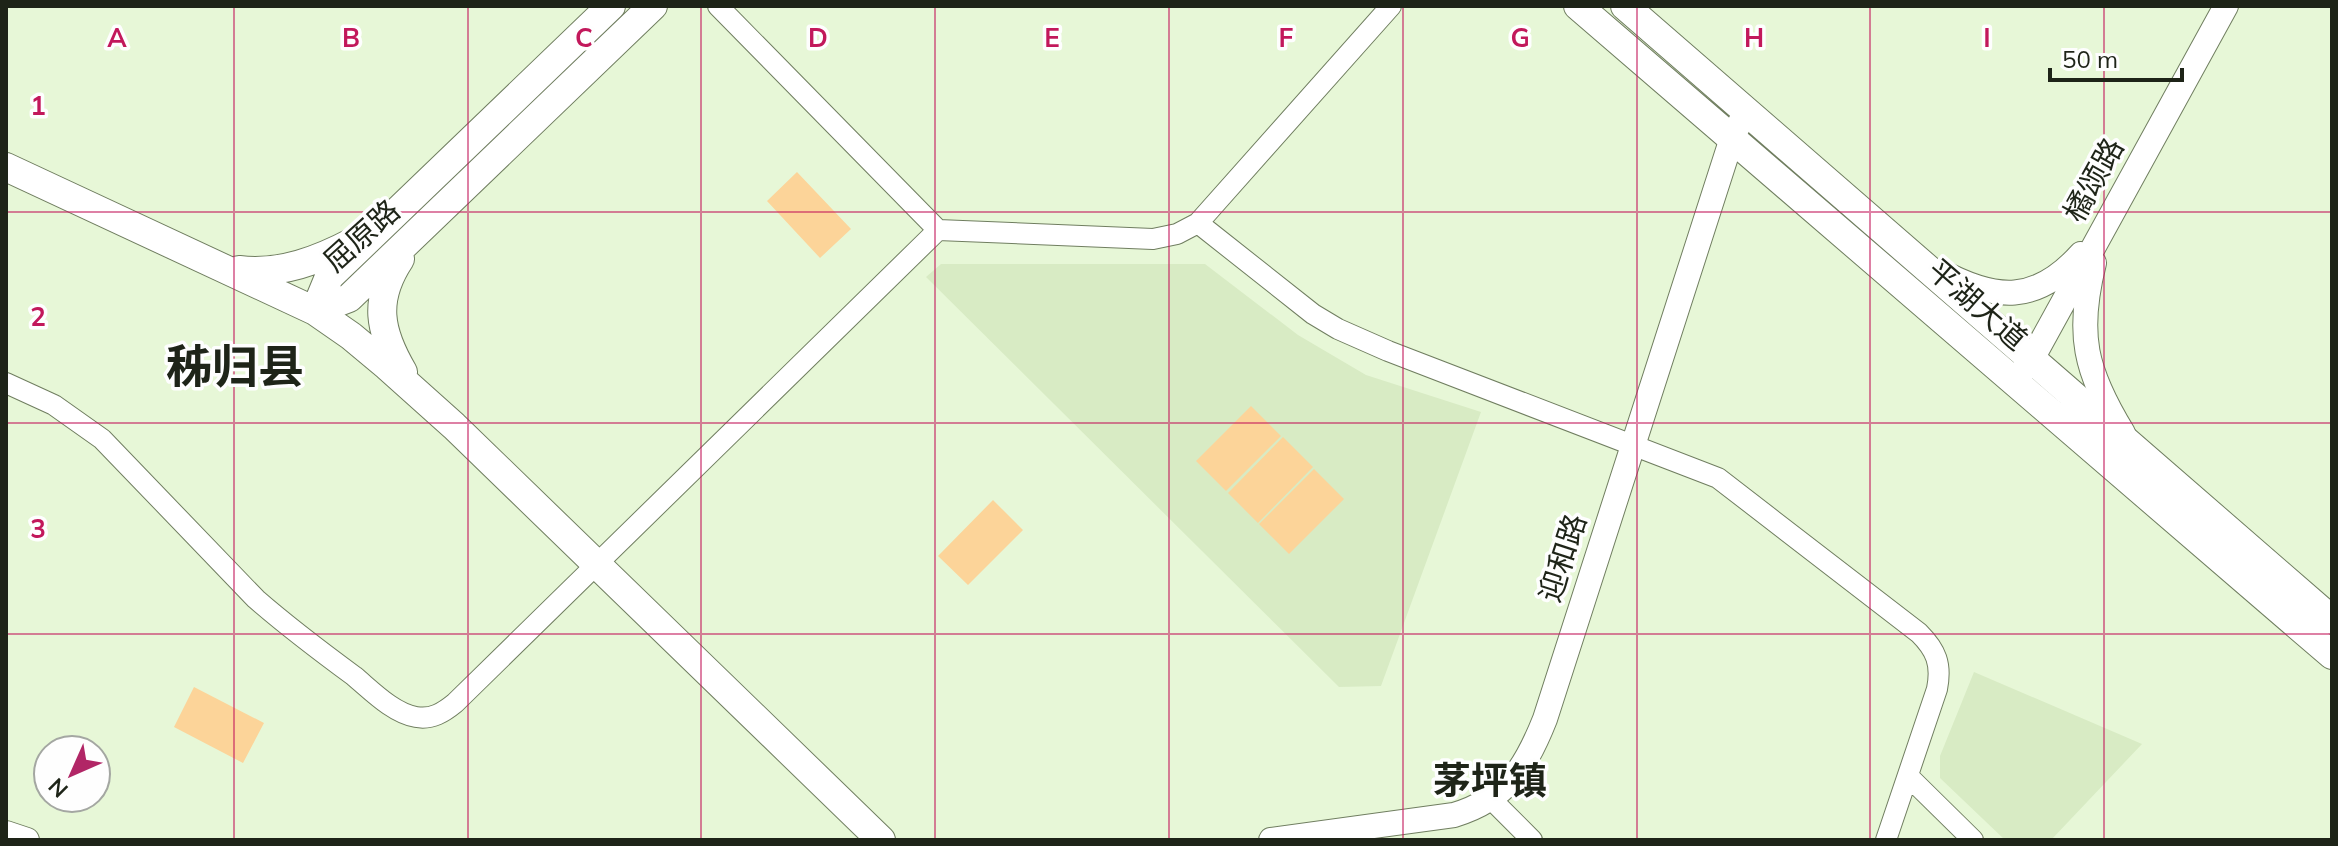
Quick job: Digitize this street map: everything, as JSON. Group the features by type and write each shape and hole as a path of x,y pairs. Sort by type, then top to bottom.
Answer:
{"main road":[{"name":"屈原路","path":"315,311 329,277 611,6"},
{"name":"屈原路","path":"315,311 349,298 653,6"},
{"name":"平湖大道","path":"1578,6 2332,655"},
{"name":"平湖大道","path":"1625,6 2332,620"},
{"path":"6,167 315,311 351,336 420,395 881,840"},
{"path":"223,268 269,271 313,261 354,242 393,216"},
{"path":"420,395 393,354 384,332 381,308 386,284 398,262 429,222"}],"street":[{"path":"718,6 938,230 1153,239 1177,234 1198,223 1391,6"},
{"name":"橘颂路","path":"2014,381 2032,359 2226,6"},
{"name":"迎和路","path":"1271,840 1454,815 1474,809 1491,799 1522,769 1545,719 1732,138 1746,111"},
{"path":"1909,252 1967,286 1995,293 2024,292 2049,283 2070,266 2108,221"},
{"path":"2108,221 2090,281 2084,313 2085,343 2092,374 2104,402 2131,445"},
{"path":"1198,223 1289,296 1338,329 1700,470 1736,490 1919,633 1938,659 1940,674 1886,840"},
{"path":"6,383 54,405 102,439 256,599 389,704 414,717 423,718 440,714 455,703 938,230"},
{"path":"1908,776 1973,840"},
{"path":"1491,799 1532,840"},
{"path":"6,833 27,840"}],"shaded area":[{"path":"797,172 851,229 820,258 767,201"},
{"path":"941,264 1205,264 1298,335 1366,375 1481,412 1381,686 1339,687 926,277"},
{"path":"1251,406 1281,436 1226,491 1196,461"},
{"path":"1283,437 1313,467 1258,523 1228,493"},
{"path":"1314,469 1344,499 1289,554 1259,524"},
{"path":"993,500 1023,530 968,585 938,556"},
{"path":"1974,672 2142,744 2051,840 2005,840 1940,778 1940,756"},
{"path":"194,687 264,723 243,763 174,727"}],"district":[{"name":"秭归县","path":"235,367"},
{"name":"茅坪镇","path":"1490,781"}]}
